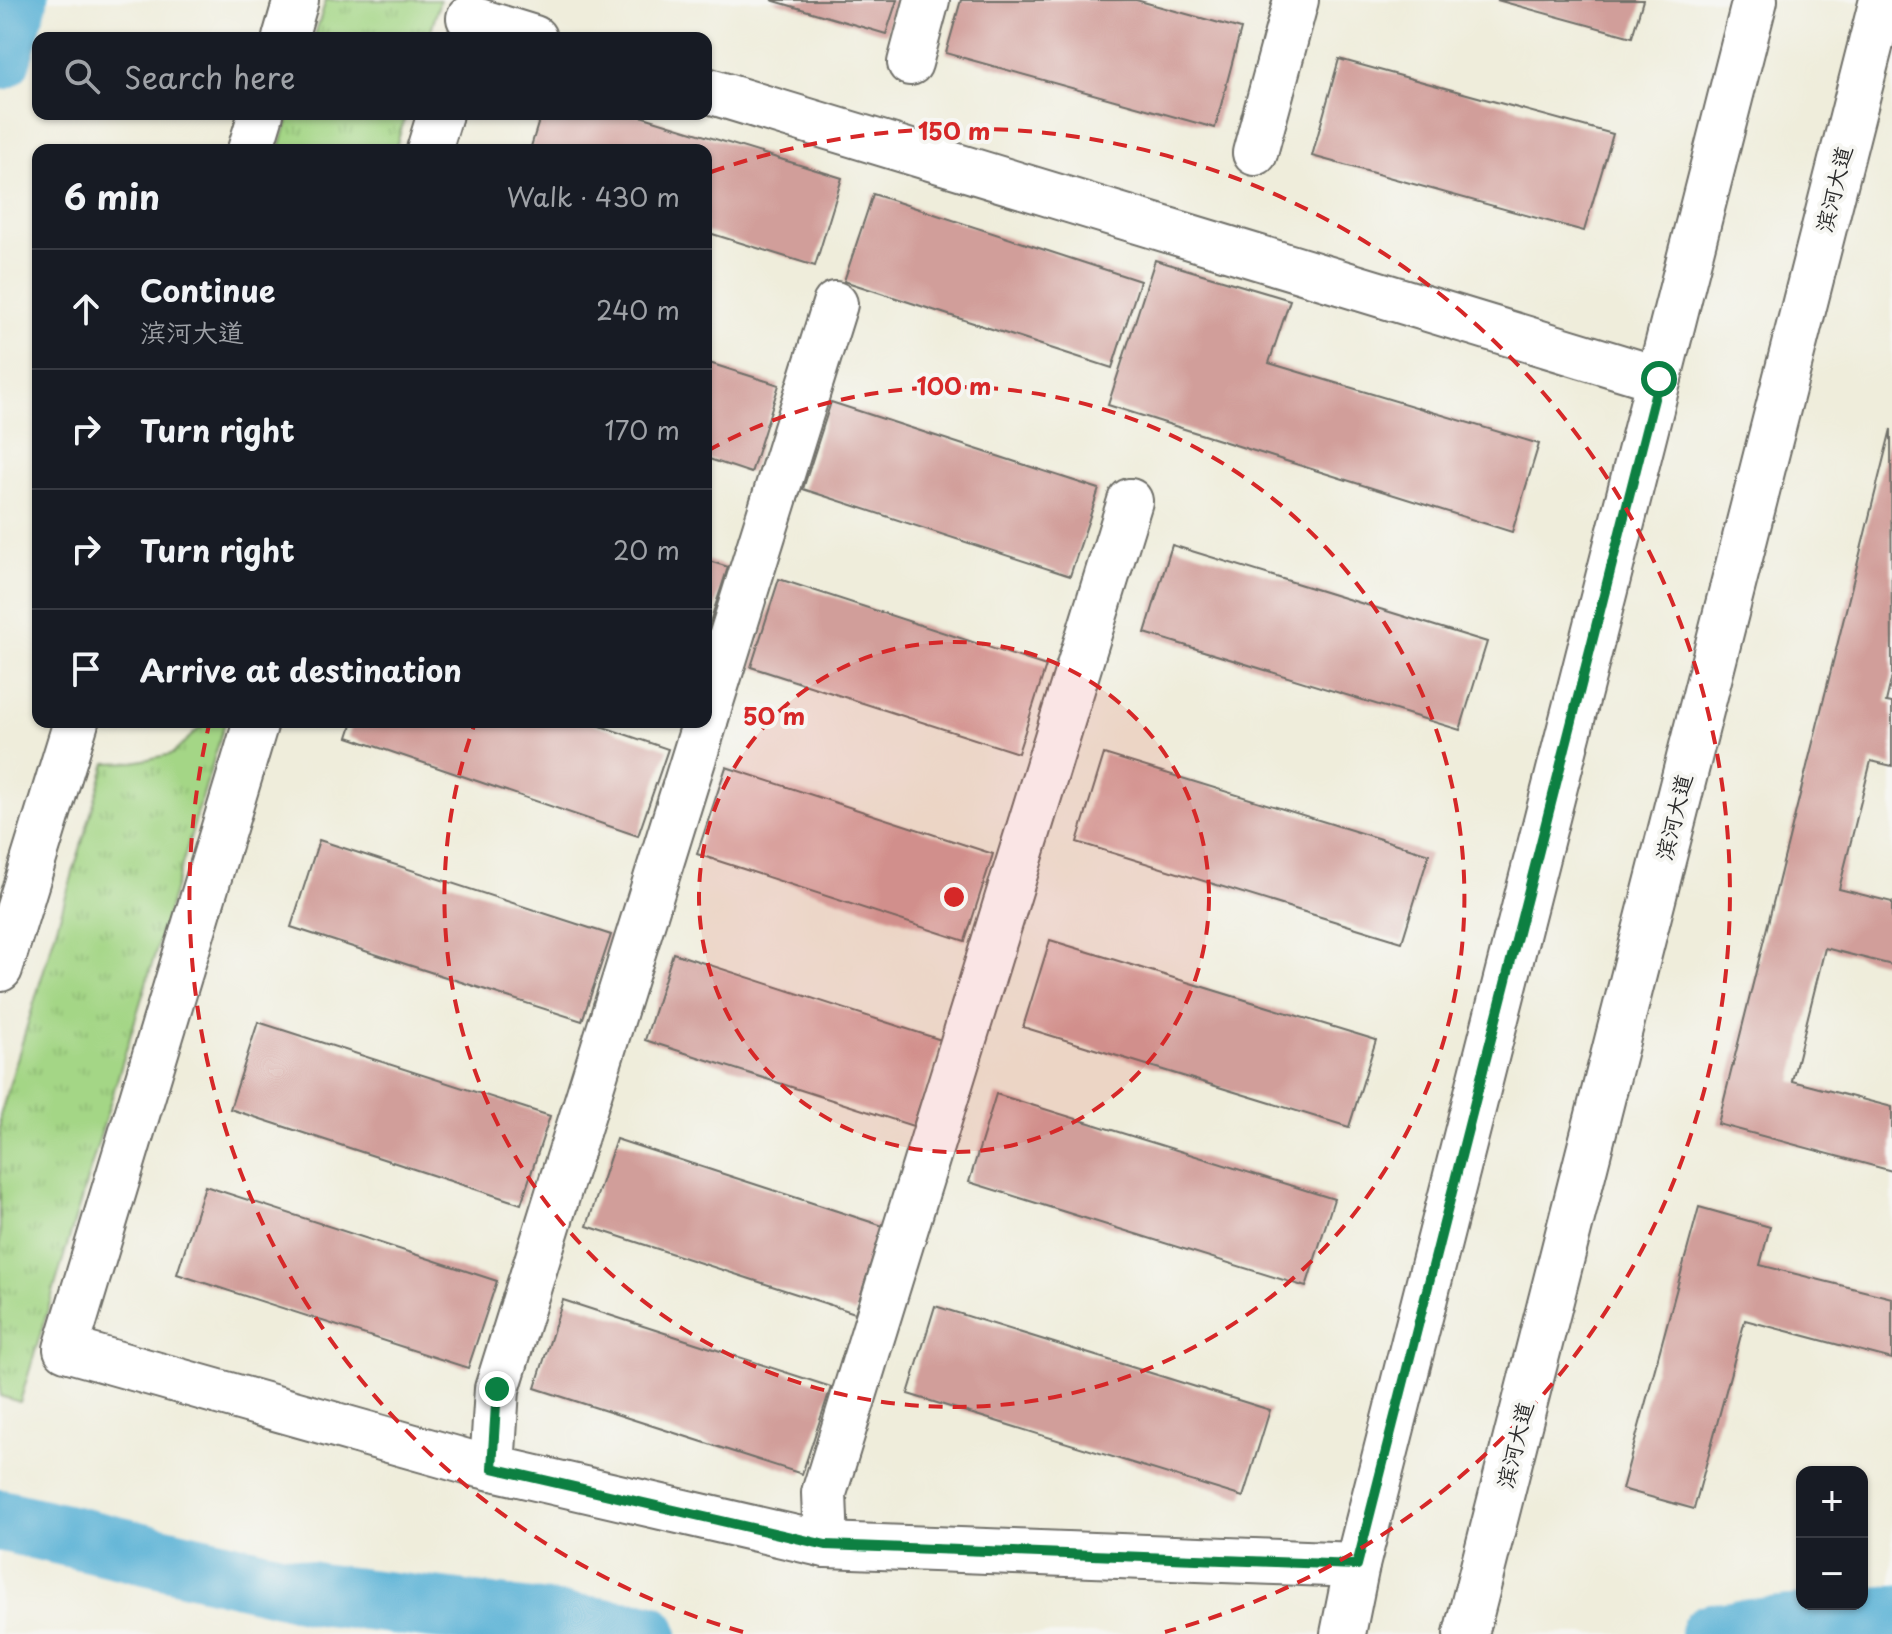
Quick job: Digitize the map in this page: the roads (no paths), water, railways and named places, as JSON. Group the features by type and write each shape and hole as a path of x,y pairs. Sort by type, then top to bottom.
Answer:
{"street":[{"path":"287,32 296,0"},
{"path":"910,63 927,0"},
{"path":"1255,153 1296,0"},
{"path":"1343,1634 1357,1565 1755,0"},
{"name":"滨河大道","path":"1466,1634 1882,0"},
{"path":"468,19 513,32"},
{"path":"712,92 1659,379"},
{"path":"252,144 259,120"},
{"path":"431,144 438,120"},
{"path":"712,698 835,304"},
{"path":"826,1545 824,1493 1130,501"},
{"path":"0,969 74,728"},
{"path":"254,728 66,1349 492,1468 826,1545 1357,1565"},
{"path":"492,1468 497,1389 703,728"}],"waterway":[{"path":"0,59 17,0"},
{"path":"0,1520 318,1594 647,1634"},
{"path":"1711,1634 1892,1616"}]}
